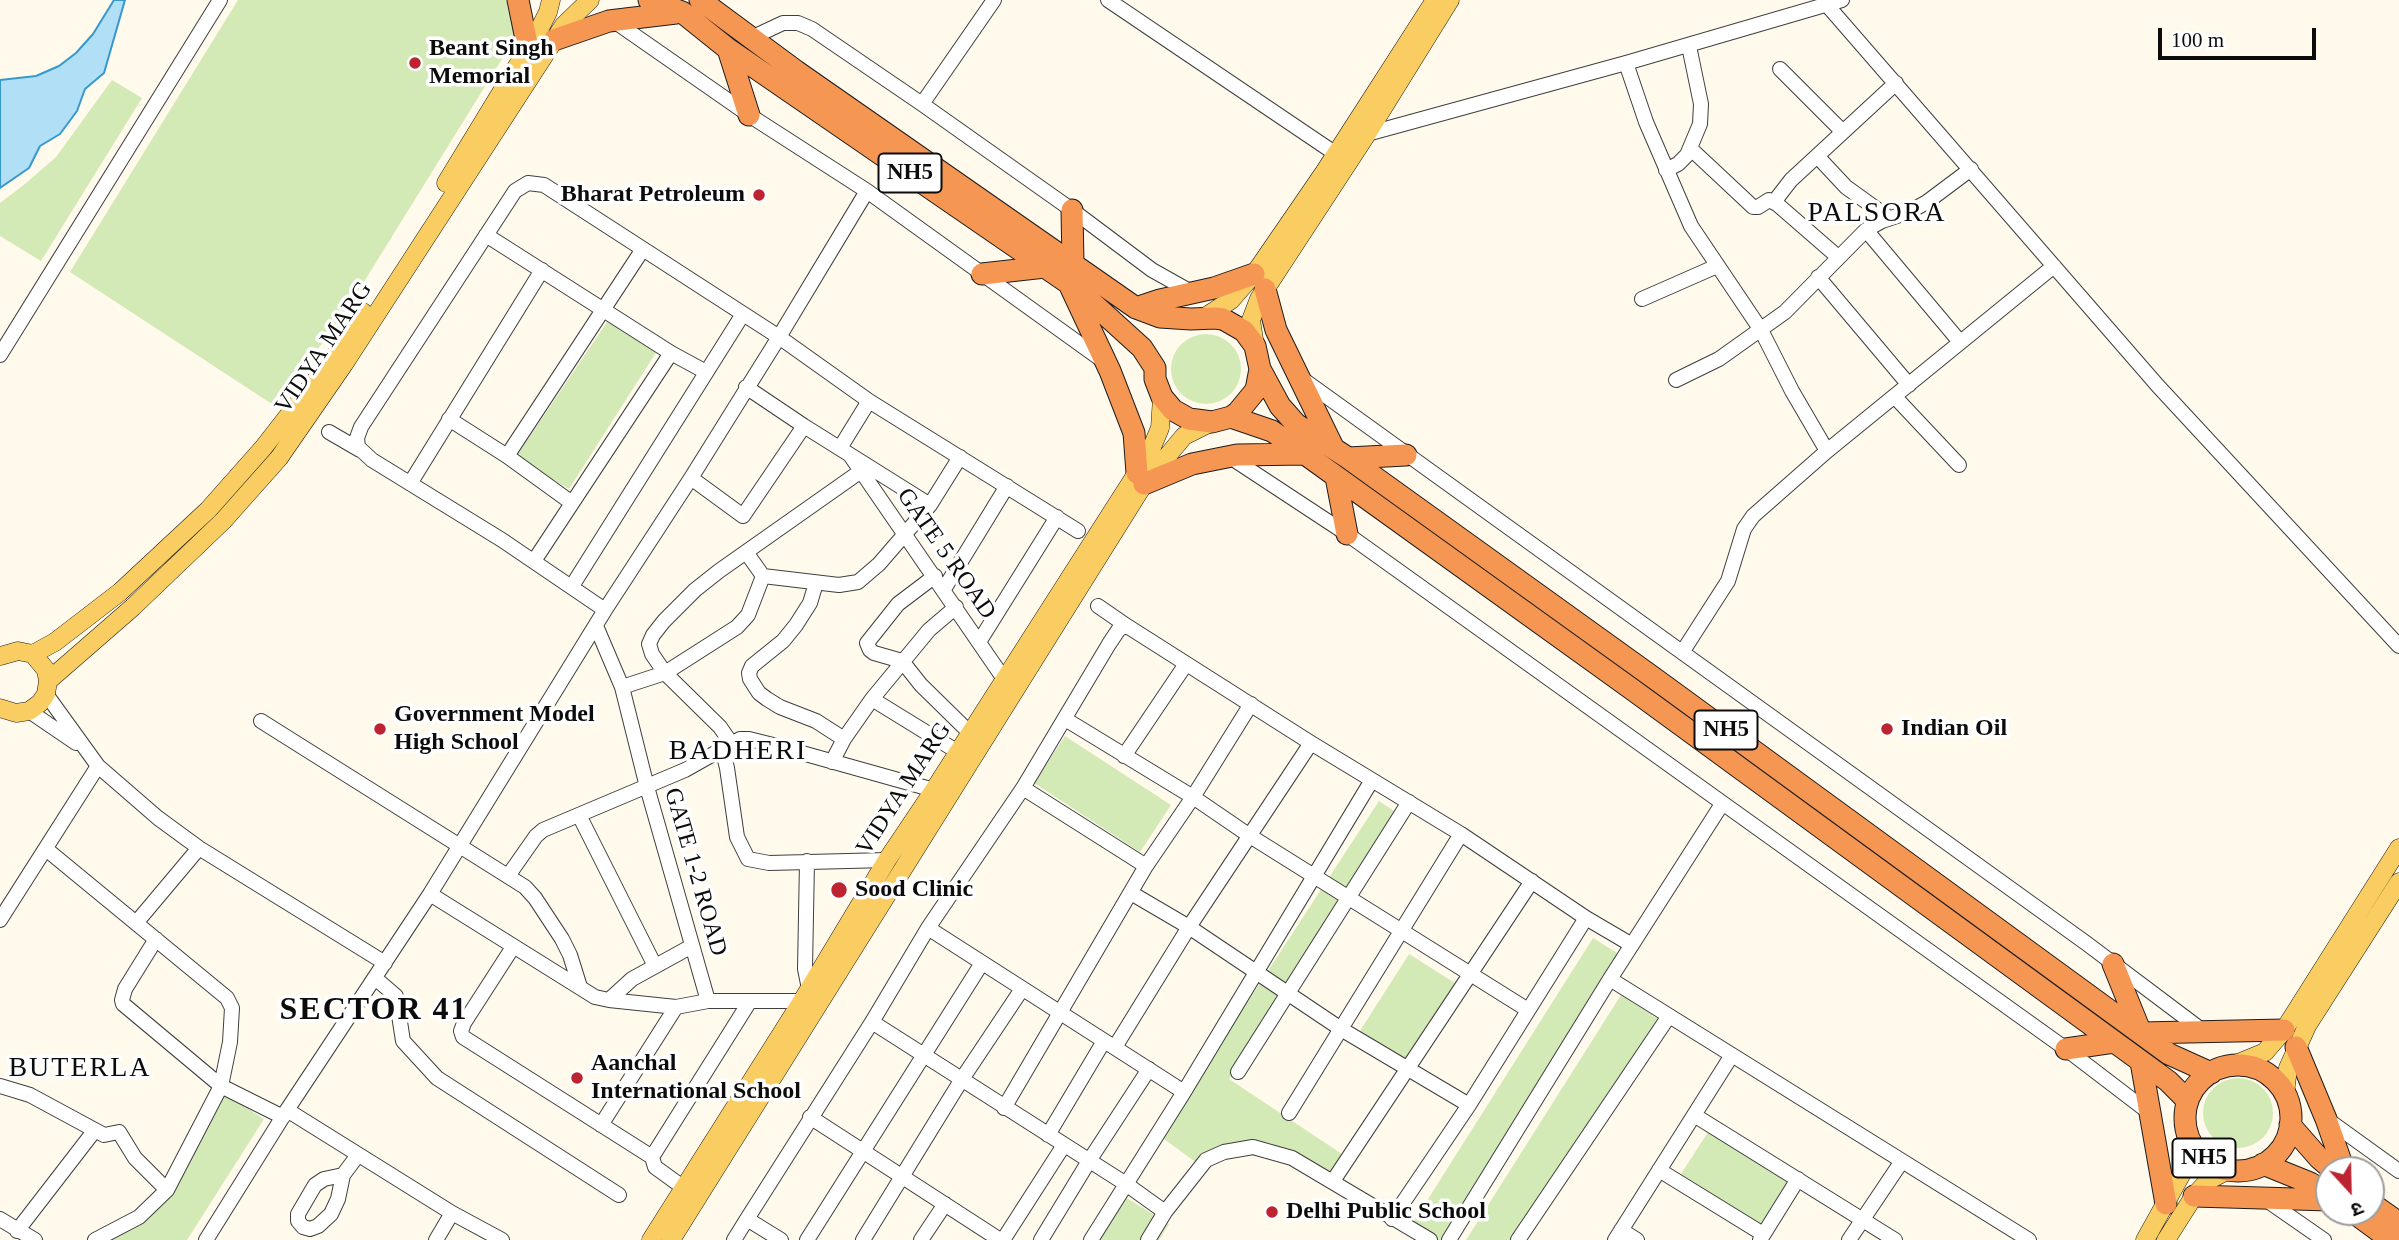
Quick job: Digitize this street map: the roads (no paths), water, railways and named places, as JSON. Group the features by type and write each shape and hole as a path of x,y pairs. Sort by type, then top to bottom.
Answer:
{"highway":[{"path":"518,0 528,49"},
{"name":"NH5","path":"649,0 682,12 728,49 1045,267 1071,273 1142,348 1154,368 1162,397 1173,410 1189,419 1222,419 1272,431 1633,690 2168,1081 2188,1101 2185,1125 2191,1143 2200,1156 2213,1165 2240,1171 2263,1164 2276,1154 2286,1141 2290,1125"},
{"name":"NH5","path":"700,0 1071,273 1136,308 1160,317 1223,319 1244,331 1255,346 1260,369 1280,406 1296,424 1654,678 2169,1054 2211,1073"},
{"path":"554,40 614,21 682,12"},
{"path":"728,49 749,115"},
{"path":"1072,210 1071,273 1134,433 1140,478 1230,457 1304,454"},
{"path":"982,274 1045,267"},
{"path":"1136,308 1214,288 1259,281 1276,330 1341,454 1406,455"},
{"path":"1222,419 1238,412 1256,390 1260,369"},
{"path":"1336,477 1347,534"},
{"path":"2113,964 2141,1033 2204,1032 2290,1039 2326,1119 2339,1156"},
{"path":"2066,1049 2114,1042"},
{"path":"2141,1062 2166,1204"},
{"path":"2188,1101 2197,1084 2211,1073 2231,1066 2257,1069 2278,1083 2290,1109 2290,1125 2320,1156"},
{"name":"NH5","path":"2263,1164 2315,1187"},
{"path":"2194,1196 2315,1198"}],"main road":[{"name":"VIDYA MARG","path":"33,654 55,642 120,593 208,510 263,448 334,357 444,186 528,49 548,12 551,0"},
{"name":"VIDYA MARG","path":"29,711 40,703 47,688 223,521 279,458 344,364 564,25 590,0"},
{"path":"1255,346 1251,320 1259,281 1336,154 1360,130 1435,0"},
{"path":"1198,318 1259,281 1450,0"},
{"name":"VIDYA MARG","path":"671,1240 1140,478 1160,428 1162,397"},
{"name":"VIDYA MARG","path":"652,1240 887,860 1004,679 1140,478 1184,436 1222,419"},
{"path":"2,653 18,651 33,654 46,670 47,688"},
{"path":"2,711 29,711"},
{"path":"2285,1094 2290,1039 2399,848"},
{"path":"2231,1066 2290,1039 2328,991 2399,882"},
{"path":"2145,1240 2186,1168 2191,1143"},
{"path":"2166,1240 2194,1196 2209,1180 2229,1170"}],"street":[{"path":"0,355 220,0"},
{"path":"922,104 994,0"},
{"path":"1108,0 1336,154"},
{"path":"1360,130 1626,63 1842,0"},
{"path":"1826,5 2158,386 2399,646"},
{"path":"614,21 749,115 867,191 1106,363"},
{"path":"751,38 783,23 798,23 812,29 1072,210 1152,270 1193,293"},
{"path":"1666,170 1678,164 1691,149 1698,132 1701,115 1689,46"},
{"path":"1626,63 1646,122 1691,226 1761,330 1827,451"},
{"path":"1780,69 1843,132"},
{"path":"1774,202 1791,180 1896,83"},
{"path":"1691,149 1753,207 1758,207 1766,200 1774,202 1838,257"},
{"path":"1817,156 1846,187 1889,218"},
{"path":"1676,380 1718,359 1795,304 1866,230 1927,202 1971,169"},
{"path":"360,450 357,439 361,427 515,191 523,184 533,182 544,185 779,337 869,401 1078,531"},
{"path":"225,1240 208,1236 285,1113 430,894 605,610 779,337 867,191"},
{"path":"1866,230 1960,342"},
{"path":"486,235 671,353 706,372"},
{"path":"507,456 601,309 643,249"},
{"path":"1642,299 1717,266"},
{"path":"1683,651 1728,582 1744,529 1752,516 1827,451 2054,266"},
{"path":"411,482 542,270"},
{"path":"1818,277 1909,385"},
{"path":"572,586 743,314"},
{"path":"534,561 671,353"},
{"path":"1300,377 1683,651 2204,1032"},
{"path":"746,387 930,505"},
{"path":"1895,397 1959,465"},
{"path":"845,452 869,401"},
{"path":"449,419 507,456 572,503"},
{"path":"691,478 743,516 804,426"},
{"path":"329,432 534,561 605,610"},
{"name":"GATE 5 ROAD","path":"845,452 906,534 1004,679"},
{"path":"746,552 763,576 839,585 858,582 879,564 930,505 960,457"},
{"path":"1230,457 1347,534 2066,1049 2152,1115"},
{"path":"861,471 695,590 653,635 649,644 652,654 665,673 720,727 726,745 737,837 748,859 769,863 887,860"},
{"path":"944,589 1007,486"},
{"path":"979,642 1057,517"},
{"path":"622,687 665,673 737,627 748,614 763,576"},
{"path":"935,576 898,604 867,643 874,653 902,661 921,685 970,733"},
{"path":"816,583 810,603 796,625 783,641 752,666 750,679 759,693 767,699 816,722 844,739"},
{"path":"1098,606 1632,945"},
{"path":"832,762 844,739 902,661 929,630 956,607"},
{"name":"GATE 1-2 ROAD","path":"596,626 622,687 647,787 708,1001"},
{"path":"734,1240 928,928 1023,788 1109,643 1119,629 1127,626"},
{"path":"1124,756 1186,664"},
{"path":"47,688 83,747 98,766 158,818 199,848 385,963"},
{"path":"872,699 958,752"},
{"path":"1004,1108 1146,866 1251,704"},
{"path":"29,711 83,747"},
{"path":"1065,719 1528,1010"},
{"path":"261,722 525,887 562,939 580,987"},
{"path":"508,876 543,830 647,787 698,763 726,745 749,739 934,790"},
{"path":"1048,1135 1311,743"},
{"path":"0,920 98,766"},
{"path":"1091,1240 1184,1092 1372,780"},
{"path":"1023,788 1146,866"},
{"path":"1238,1072 1409,802"},
{"path":"1449,1240 1721,804"},
{"path":"579,816 655,965"},
{"path":"1289,1113 1461,834"},
{"path":"136,923 199,848"},
{"path":"46,849 231,1003 230,1042 220,1086 167,1190 114,1236 95,1240"},
{"path":"430,894 595,997 676,1006 708,1001 750,1001 805,995 807,861"},
{"path":"1334,1181 1531,881"},
{"path":"1131,893 1257,971 1341,1029 1469,1105"},
{"path":"1392,1219 1469,1105 1586,918"},
{"path":"928,928 1184,1092"},
{"path":"156,939 125,989 123,1004 220,1086 285,1113 502,1240"},
{"path":"609,1000 632,979 692,946"},
{"path":"513,947 464,1023 461,1031 463,1037 652,1157"},
{"path":"807,1240 982,963"},
{"path":"375,978 396,996 403,1041 437,1078 619,1195"},
{"path":"1610,979 2029,1240"},
{"path":"863,1240 962,1079 1022,989"},
{"path":"684,1188 654,1167 652,1157 750,1001"},
{"path":"601,1125 676,1006"},
{"path":"1518,1240 1669,1016"},
{"path":"872,1022 1126,1184 1165,1212"},
{"path":"1637,1240 1618,1235 1731,1055"},
{"path":"1041,1240 1149,1069"},
{"path":"0,1086 30,1095 104,1135 118,1132 135,1158 167,1190"},
{"path":"1694,1115 1895,1240"},
{"path":"810,1117 945,1204 981,1235 1002,1240 1064,1145"},
{"path":"2326,1119 2399,1171"},
{"path":"17,1231 94,1130"},
{"path":"1149,1240 1165,1212 1206,1160 1215,1155 1252,1147 1281,1153 1334,1181 1430,1240"},
{"path":"343,1175 358,1155"},
{"path":"1849,1240 1902,1161"},
{"path":"1659,1170 1761,1237 1798,1179"},
{"path":"2263,1198 2324,1240"},
{"path":"921,1240 945,1204"},
{"path":"436,1240 452,1213"},
{"path":"0,1219 35,1240"},
{"path":"747,1219 780,1240"}],"water":[{"path":"114,0 125,0 104,73 85,89 77,111 60,134 40,146 29,168 0,188 0,80 36,76 59,66 76,53 93,34"}],"place":[{"name":"Beant Singh Memorial","path":"415,63"},
{"name":"Bharat Petroleum","path":"759,195"},
{"name":"Government Model High School","path":"380,729"},
{"name":"Indian Oil","path":"1887,729"},
{"name":"Sood Clinic","path":"839,890"},
{"name":"Aanchal International School","path":"577,1078"},
{"name":"Delhi Public School","path":"1272,1212"}],"district":[{"name":"PALSORA","path":"1877,214"},
{"name":"BADHERI","path":"738,752"},
{"name":"SECTOR 41","path":"374,1011"},
{"name":"BUTERLA","path":"80,1069"}]}
